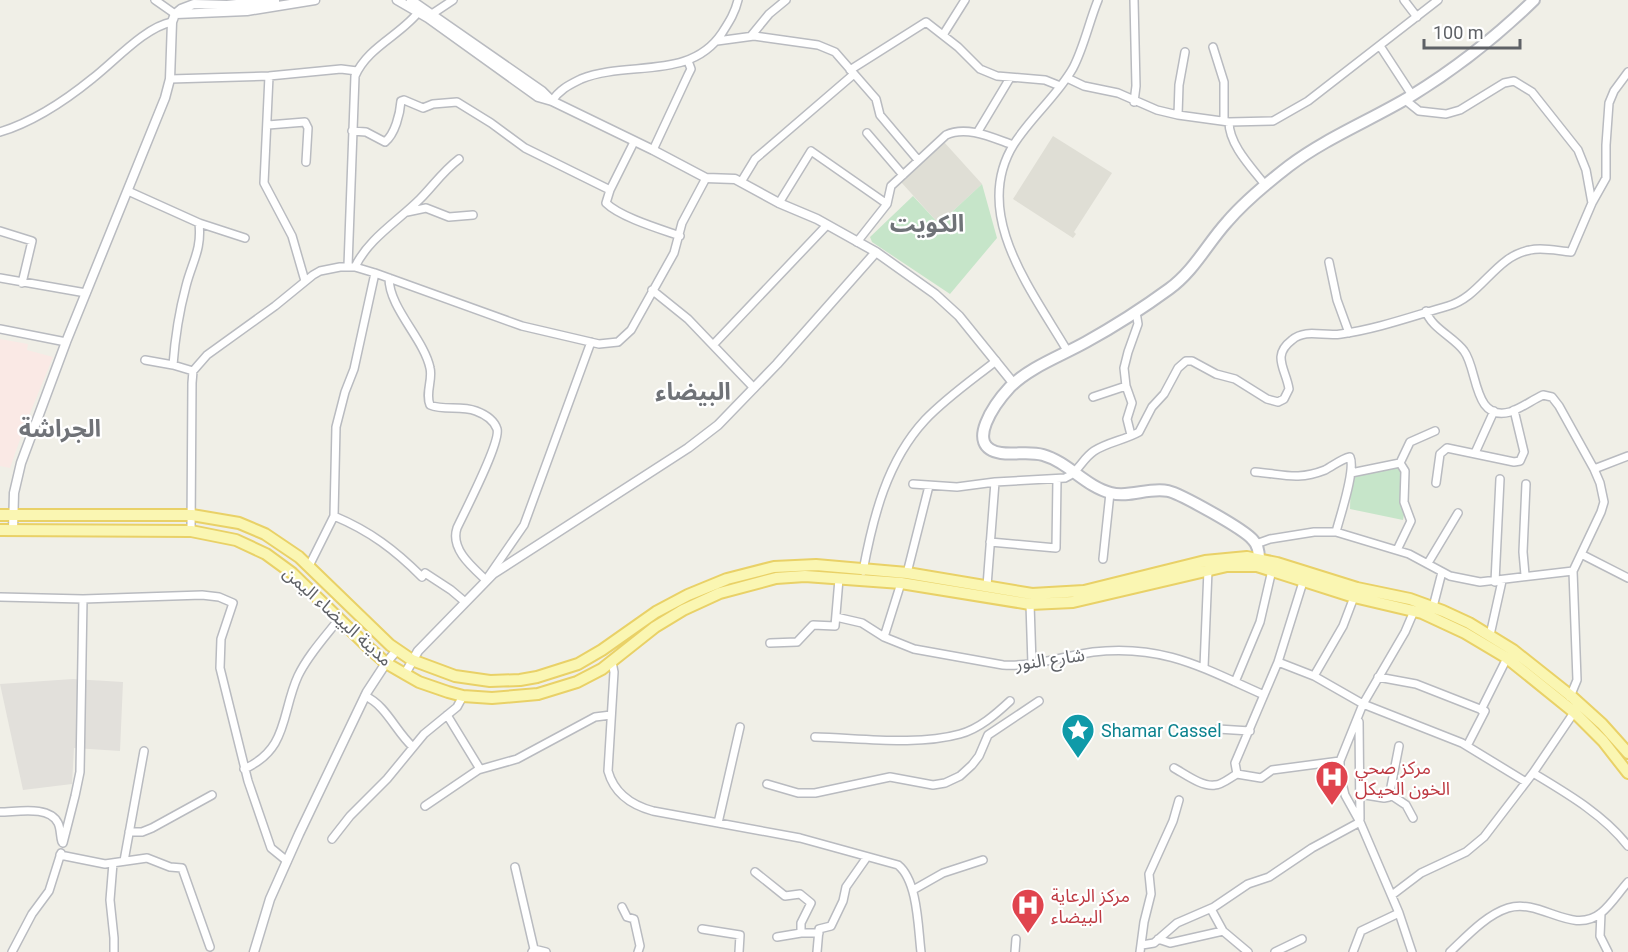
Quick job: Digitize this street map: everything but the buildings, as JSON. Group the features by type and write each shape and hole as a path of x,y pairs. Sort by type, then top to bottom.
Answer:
{"main road":[{"path":"1259,559 1256,544 1249,536 1227,521 1174,493 1155,490 1123,494 1110,493 1042,455 998,453 988,446 984,437 985,424 995,405 1014,384 1029,372 1136,312 1177,283 1197,262 1225,223 1266,186 1308,154 1408,97 1485,45 1534,0"},
{"name":"مدينة البيضاء اليمن","path":"0,515 192,515 226,520 252,528 287,548 309,566 397,650 412,660 455,676 490,681 520,680 578,664 675,601 727,579 787,565 816,565 863,575"},
{"name":"مدينة البيضاء اليمن","path":"0,530 191,531 236,540 266,554 292,573 386,663 432,687 463,696 492,698 538,694 595,674 674,615 720,593 748,584 788,577 839,579 863,575"},
{"path":"863,575 987,586 1032,594 1084,591 1205,561 1237,557 1259,559 1433,607 1490,635 1513,650 1573,704 1628,772"},
{"path":"904,578 1030,604 1073,602 1208,570 1247,565 1272,570 1354,597 1414,611 1452,626 1507,658 1602,724 1628,753"},
{"path":"602,650 612,662"}],"street":[{"path":"157,0 174,18"},
{"path":"13,530 14,493 21,463 66,342 161,108 170,79 174,18 181,9 194,4 274,0"},
{"path":"0,132 23,123 58,102 91,80 149,32 174,18 194,12 247,11 315,0"},
{"path":"397,0 430,16 538,97 552,101 706,178 729,178 741,182 876,252 935,294 959,316 1014,384"},
{"path":"411,0 420,10"},
{"path":"430,16 453,0"},
{"path":"552,101 564,87 589,76 623,69 672,66 698,56 717,40 734,14 738,0"},
{"path":"751,36 769,14 786,0"},
{"path":"943,35 965,0"},
{"path":"1068,352 1023,274 1008,243 1001,224 998,192 1003,168 1013,144 1067,78 1077,59 1098,0"},
{"path":"1134,0 1136,86 1134,102"},
{"path":"1404,0 1417,17"},
{"path":"1067,78 1084,86 1118,93 1134,102 1178,115 1226,121 1273,121 1308,101 1438,0"},
{"path":"352,267 354,82 357,71 367,56 420,10"},
{"path":"741,182 754,159 852,72 926,22 980,69 990,74 1010,78 1045,80 1060,86"},
{"path":"717,40 751,36 775,38 818,45 835,52 876,99 880,115 918,160"},
{"path":"1380,46 1408,97 1419,111 1453,114 1504,83 1514,81 1523,85 1541,101 1578,150 1586,170 1592,203"},
{"path":"1213,47 1224,82 1226,121 1243,157 1266,186"},
{"path":"1178,115 1179,85 1185,52"},
{"path":"653,150 691,69 688,61"},
{"path":"170,79 269,76 341,69 357,71"},
{"path":"913,483 957,487 995,482 1065,478 1095,450 1136,434 1142,428 1152,407 1164,394 1178,368 1186,361 1192,361 1216,375 1235,379 1267,399 1278,402 1284,399 1289,392 1280,356 1290,340 1302,334 1334,335 1370,329 1450,305 1466,298 1502,264 1523,252 1534,249 1571,252 1592,203 1606,178 1609,103 1614,91 1628,72"},
{"path":"269,76 264,183 292,236 305,280"},
{"path":"977,134 1010,78"},
{"path":"352,131 366,132 385,142 397,121 401,101 425,108 434,104 457,102 525,148 610,190"},
{"path":"268,125 305,122 308,128 306,162"},
{"path":"857,242 887,204 891,186 939,141 952,132 966,131 1013,144"},
{"path":"867,133 903,175"},
{"path":"634,142 606,203 680,236"},
{"path":"779,203 811,151 887,204"},
{"path":"352,267 367,248 424,195 444,171 459,159"},
{"path":"191,531 194,371 207,355 268,311 305,280 320,271 352,267 375,273 522,326 591,342 606,344 618,342 631,330 674,253 685,217 706,178"},
{"path":"128,191 199,223 245,238"},
{"path":"405,213 426,208 449,217 473,215"},
{"path":"172,365 177,326 187,283 200,246 199,223"},
{"path":"713,345 827,225"},
{"path":"0,231 32,241 22,283"},
{"path":"486,580 697,442 718,425 876,252"},
{"path":"1329,262 1337,300 1349,333"},
{"path":"309,566 334,516 336,427 354,369 375,273"},
{"path":"0,278 86,293"},
{"path":"389,278 392,292 430,369 428,399 430,405 464,408 477,412 490,420 497,429 498,435 457,528 455,538 464,556 486,580"},
{"path":"652,290 688,319 754,387"},
{"path":"1392,895 1421,873 1472,848 1491,828 1533,773 1573,704 1577,680 1573,571 1603,507 1602,490 1594,469 1552,397 1543,395 1505,413 1494,411 1480,397 1467,355 1429,319 1426,311"},
{"path":"1131,435 1127,419 1132,402 1126,386 1125,364 1138,324 1136,312"},
{"path":"0,329 66,342"},
{"path":"405,674 418,651 486,580 524,525 591,342"},
{"path":"145,360 194,371"},
{"path":"863,575 883,490 906,445 934,411 996,361"},
{"path":"1093,397 1126,386"},
{"path":"1436,483 1442,451 1447,448 1514,462 1523,458 1524,452 1514,410"},
{"path":"1475,453 1494,411"},
{"path":"1400,463 1410,442 1435,431"},
{"path":"1594,469 1628,456"},
{"path":"1255,472 1284,477 1306,476 1325,470 1350,457 1351,472 1336,532"},
{"path":"1351,472 1400,463"},
{"path":"1397,550 1411,520 1404,502 1405,471 1400,463"},
{"path":"990,542 1056,548 1057,479"},
{"path":"1490,635 1499,581 1500,479"},
{"path":"987,586 995,482"},
{"path":"1525,575 1523,552 1526,484"},
{"path":"884,637 904,578 929,486"},
{"path":"1103,559 1110,493"},
{"path":"1428,563 1458,513"},
{"path":"334,516 372,534 422,577 424,573 451,590 464,602"},
{"path":"1256,544 1270,539 1314,532 1336,532 1397,550 1428,563 1442,572 1466,580 1499,581 1525,575 1573,571"},
{"path":"1581,554 1628,578"},
{"path":"1204,667 1208,570"},
{"path":"1234,682 1260,622 1272,570"},
{"path":"1433,607 1442,572"},
{"path":"770,643 796,642 802,638 810,626 835,626 839,579"},
{"path":"1237,774 1235,763 1278,662 1303,582"},
{"path":"0,597 83,599 202,595 219,597 233,603 221,639 219,659 244,769 271,848 287,861"},
{"path":"1314,676 1343,626 1354,597"},
{"path":"12,952 32,914 49,891 80,772 83,599"},
{"path":"1030,604 1032,664"},
{"path":"1412,952 1392,895 1360,822 1345,795 1340,775 1340,761 1363,704 1405,632 1414,611"},
{"name":"شارع النور","path":"836,617 862,622 884,637 914,649 1017,666 1092,652 1122,650 1153,653 1204,667 1264,695"},
{"path":"244,769 260,760 272,747 285,722 292,689 301,670 339,619"},
{"path":"255,952 270,899 287,861 365,696 397,650"},
{"path":"1481,710 1507,658"},
{"path":"612,662 614,672 608,771 613,784 621,794 640,808 811,840 898,866 905,873 913,890 921,952"},
{"path":"1278,662 1314,676 1363,704 1423,726 1467,746 1526,782"},
{"path":"1378,677 1416,684 1485,711 1467,746"},
{"path":"365,696 376,702 399,733 413,747"},
{"path":"332,839 350,816 387,779 424,734 460,704 463,696"},
{"path":"815,737 900,741 961,734 992,717 1010,701"},
{"path":"766,784 798,792 814,793 890,777 933,785 945,783 960,776 972,765 979,756 988,735 1039,701"},
{"path":"1360,712 1358,732 1360,822"},
{"path":"425,806 480,769 517,759 595,717 611,715"},
{"path":"447,716 480,769"},
{"path":"718,823 740,727"},
{"path":"1218,729 1250,731"},
{"path":"1391,795 1399,746"},
{"path":"124,861 144,752"},
{"path":"1174,768 1193,779 1212,786 1237,774 1261,778 1272,770 1340,761"},
{"path":"1533,773 1580,803 1611,827 1628,846"},
{"path":"1359,794 1384,798 1391,795"},
{"path":"129,832 152,828 212,795"},
{"path":"1391,795 1406,804 1413,818"},
{"path":"1179,800 1173,821 1149,874 1151,894 1141,948 1158,939 1177,923 1211,909 1248,884 1269,877 1312,848 1360,822"},
{"path":"0,812 38,811 48,814 57,822 63,843"},
{"path":"60,855 92,862 113,863 147,858 170,867 182,868 210,947"},
{"path":"817,952 819,929 831,926 843,901 846,887 867,857"},
{"path":"913,890 943,873 983,860"},
{"path":"113,863 110,900 114,952"},
{"path":"515,867 533,951 546,952"},
{"path":"755,872 785,896 800,894 811,903 801,923 801,933"},
{"path":"1450,952 1486,920 1509,908 1532,907 1578,921 1592,919 1601,913 1628,882"},
{"path":"622,907 627,918 634,919 640,946 638,952"},
{"path":"1211,909 1223,931 1248,952"},
{"path":"1353,952 1361,931 1399,913"},
{"path":"1601,913 1600,936 1608,952"},
{"path":"702,929 740,936 739,952"},
{"path":"1158,939 1170,943 1223,931"},
{"path":"777,938 801,933 819,933"},
{"path":"1015,952 1016,939"},
{"path":"1275,952 1302,939"}],"shaded area":[{"path":"1053,136 1112,173 1074,232 1076,234 1073,238 1013,199"},
{"path":"944,142 982,184 939,224 901,182"},
{"path":"0,339 28,344 27,350 53,357 10,468 0,466"},
{"path":"73,679 123,682 120,751 74,748 72,784 23,790 0,684"}],"green space":[{"path":"982,184 997,238 950,294 872,242 870,237 913,196 939,224"},
{"path":"1398,467 1403,471 1400,482 1402,509 1405,510 1403,520 1350,509 1351,477 1355,474"}],"place":[{"name":"Shamar Cassel","path":"1078,759"},
{"name":"مركز صحي الخون الحيكل","path":"1332,806"},
{"name":"مركز الرعاية البيضاء","path":"1028,934"}],"district":[{"name":"الكويت","path":"927,224"},
{"name":"البيضاء","path":"693,392"},
{"name":"الجراشة","path":"60,429"}]}
